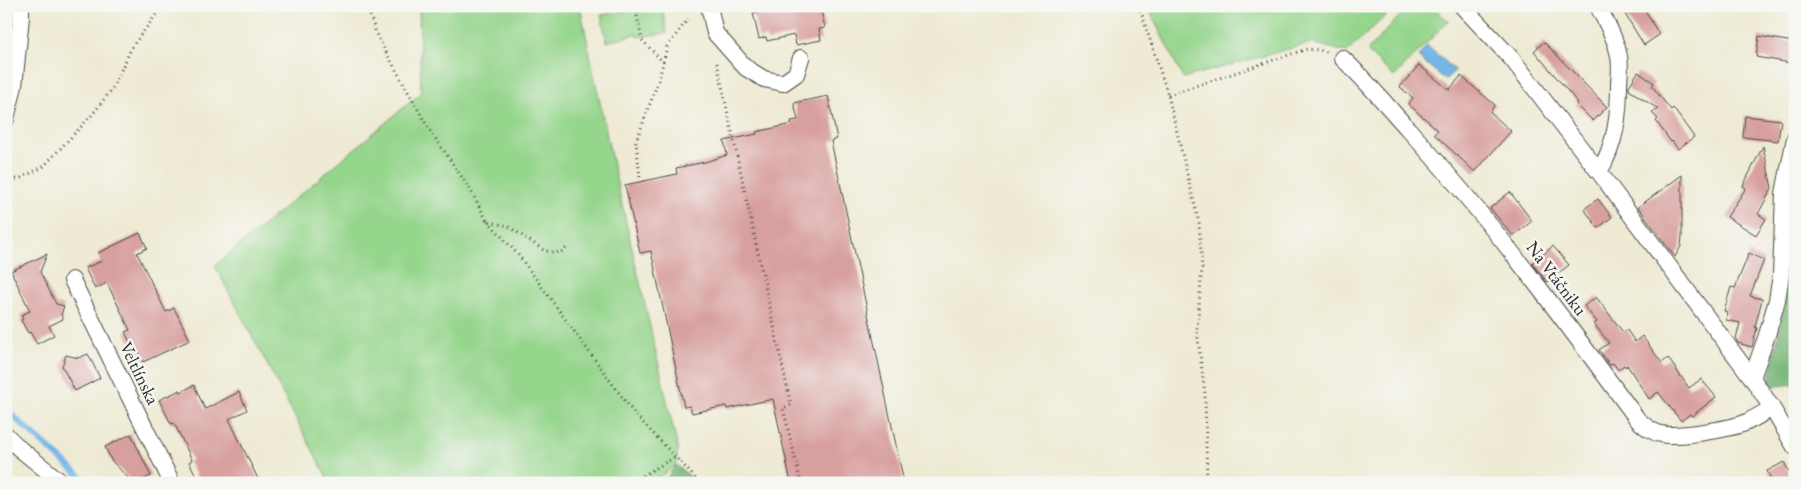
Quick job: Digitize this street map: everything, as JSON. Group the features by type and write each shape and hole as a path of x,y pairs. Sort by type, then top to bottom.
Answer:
{"street":[{"path":"6,119 14,86 22,18 21,6"},
{"path":"709,6 715,33 746,68 764,79 783,83 796,74 801,58"},
{"path":"1462,6 1512,59 1599,172 1752,378 1795,447"},
{"path":"1598,6 1618,50 1620,61 1618,120 1606,161 1599,172"},
{"name":"Na Vtáčniku","path":"1342,58 1410,130 1489,222 1644,426 1659,434 1669,435 1720,429 1744,423 1772,408"},
{"path":"1752,378 1767,335 1782,274 1784,193 1795,138"},
{"name":"Veltlínska","path":"72,280 172,483"},
{"path":"6,435 59,482"}],"path":[{"path":"6,180 18,178 43,167 92,115 112,89 132,47 158,12 165,6"},
{"path":"367,6 377,36 429,129 470,189 487,220 520,256 633,412 700,483"},
{"path":"635,6 642,40 664,62"},
{"path":"1139,6 1168,95 1199,223 1202,268 1197,331 1205,394 1207,483"},
{"path":"640,177 636,142 660,79 667,47 688,19"},
{"path":"1168,95 1307,49 1319,50 1342,58"},
{"path":"717,62 792,405 783,408 801,483"},
{"path":"487,220 508,226 545,251 560,254 569,246"},
{"path":"630,483 675,457"}],"green space":[{"path":"419,6 580,6 612,161 678,449 676,465 651,483 330,483 215,266 421,93"},
{"path":"650,6 662,6 667,33 638,37 637,34 607,42 601,15"},
{"path":"1147,6 1396,6 1347,52 1311,43 1183,78"},
{"path":"1409,6 1433,6 1448,21 1394,77 1367,51"},
{"path":"1795,172 1795,384 1768,387 1785,300 1791,191"},
{"path":"676,465 698,483 663,483"}],"water":[{"path":"1427,46 1455,70 1446,80 1418,57"}],"building":[{"path":"760,6 820,6 825,28 819,29 821,40 796,45 794,35 767,41 766,37 759,39 753,13 761,11"},
{"path":"1620,6 1643,6 1659,35 1644,45"},
{"path":"1759,36 1793,42 1790,63 1756,57"},
{"path":"1544,42 1607,107 1593,121 1576,104 1578,103 1534,51"},
{"path":"1419,65 1449,90 1461,76 1495,105 1490,112 1511,131 1475,172 1434,134 1438,130 1408,104 1413,98 1400,87"},
{"path":"1638,72 1654,83 1652,86 1671,110 1673,108 1694,137 1678,149 1671,142 1656,121 1658,119 1652,113 1658,109 1629,90 1629,86"},
{"path":"828,96 837,139 831,141 903,478 897,480 898,483 791,483 773,399 727,409 726,406 692,413 690,406 684,407 651,251 640,253 625,185 677,174 676,168 727,155 724,141 792,124 791,121 798,120 794,103"},
{"path":"1745,116 1781,120 1778,141 1743,137"},
{"path":"1763,146 1772,188 1758,214 1766,219 1756,235 1727,217 1746,188 1743,186"},
{"path":"1682,175 1682,237 1681,246 1675,257 1638,207"},
{"path":"1510,192 1532,221 1513,236 1490,208"},
{"path":"1598,199 1612,217 1598,228 1584,209"},
{"path":"140,233 147,248 137,253 166,312 174,308 190,340 143,362 137,348 134,350 125,332 130,330 107,283 95,289 85,268 102,261 98,253"},
{"path":"1553,246 1569,265 1547,282 1532,263"},
{"path":"1749,253 1764,260 1750,296 1762,299 1752,347 1738,343 1736,339 1740,323 1726,320 1727,312 1724,311 1731,287 1735,288"},
{"path":"47,254 40,272 56,304 64,306 61,315 63,319 49,326 54,335 37,344 21,320 23,319 21,315 30,311 11,271"},
{"path":"1596,297 1623,332 1627,330 1635,342 1642,336 1662,363 1668,358 1689,388 1701,379 1716,397 1692,416 1690,414 1681,421 1658,392 1649,399 1627,365 1618,370 1613,363 1610,365 1599,350 1609,343 1594,324 1597,322 1584,306"},
{"path":"88,354 100,378 75,391 62,366 66,355 78,358"},
{"path":"194,385 205,409 239,392 247,410 229,419 260,483 200,483 189,462 192,460 174,423 171,424 159,400"},
{"path":"131,434 151,476 136,483 133,483 111,460 105,447"},
{"path":"1784,462 1795,483 1773,483 1767,471"}],"waterway":[{"path":"6,410 88,483"}]}
